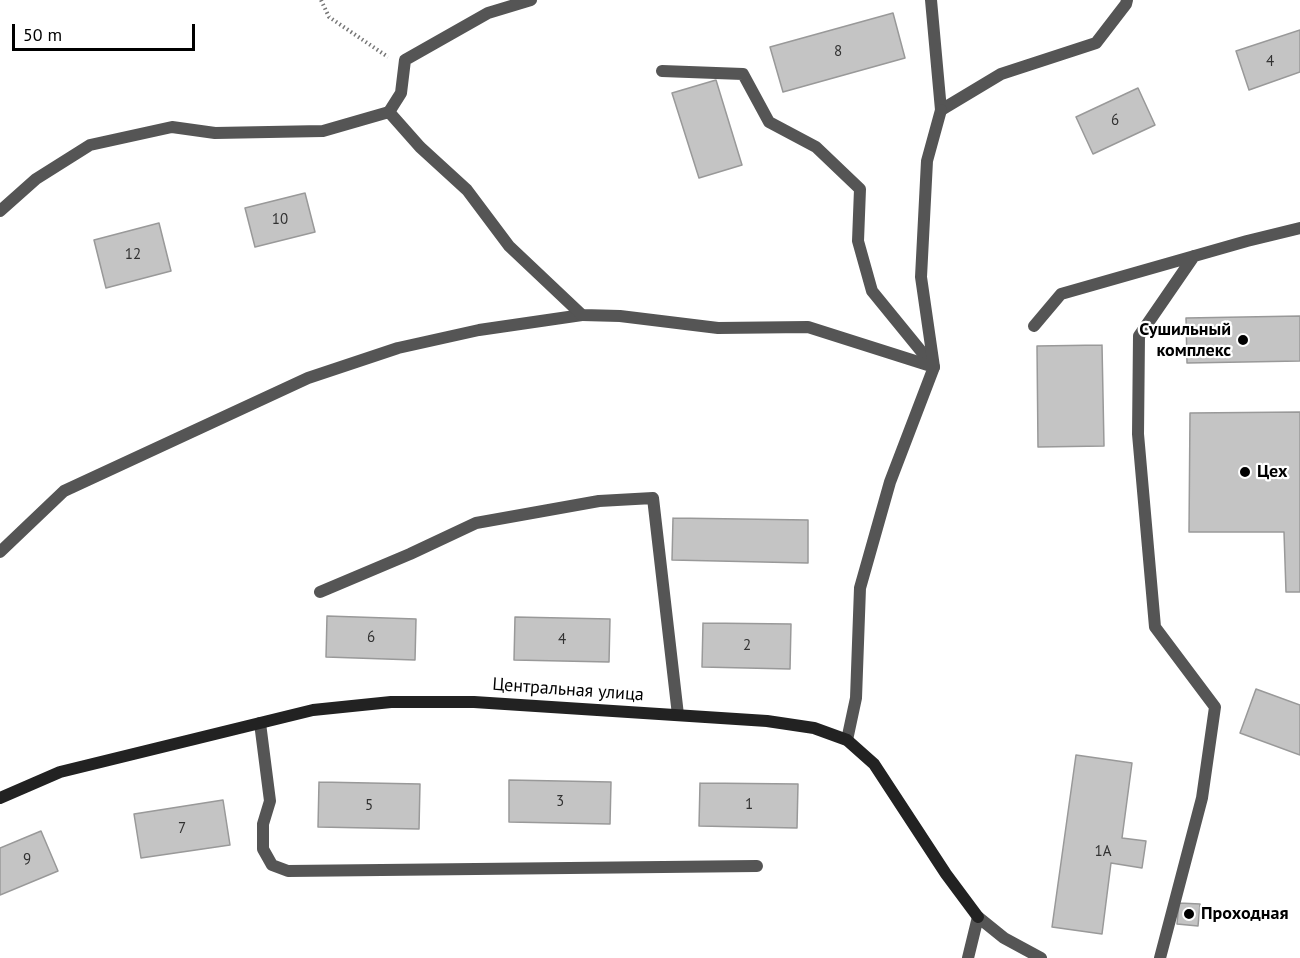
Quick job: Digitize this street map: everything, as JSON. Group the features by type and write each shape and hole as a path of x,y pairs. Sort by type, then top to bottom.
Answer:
{"street":[{"path":"0,211 36,179 90,145 172,127 215,132 323,131 389,112 401,93 405,60 488,13 531,0"},
{"path":"847,740 856,698 860,588 890,482 934,367 921,277 927,161 941,110 932,0"},
{"path":"941,110 1001,74 1096,43 1127,0"},
{"path":"662,71 743,74 769,122 816,147 860,189 858,241 872,291 934,367"},
{"path":"389,112 420,147 467,190 509,246 582,315"},
{"path":"1034,326 1061,294 1300,228"},
{"path":"1160,958 1202,798 1215,707 1155,627 1138,434 1139,336 1194,256"},
{"path":"0,552 64,491 309,378 398,348 479,330 582,315 620,316 718,328 808,327 934,367"},
{"path":"320,592 476,523 599,501 653,498 678,715"},
{"name":"Центральная улица","path":"0,798 60,772 313,710 391,702 474,702 767,721 814,728 847,740 874,764 946,874 978,917 1004,938 1038,958"},
{"path":"260,723 270,801 263,824 263,849 272,865 288,871 757,866"},
{"path":"968,958 978,917"}],"path":[{"path":"321,0 329,17 403,68"}],"building":[{"path":"893,13 905,58 783,92 770,47"},
{"path":"1300,30 1300,72 1249,90 1236,51"},
{"path":"716,80 742,165 699,178 672,93"},
{"path":"1138,88 1155,125 1093,154 1076,117"},
{"path":"305,193 315,232 255,247 245,208"},
{"path":"159,223 171,271 106,288 94,240"},
{"name":"Сушильный комплекс","path":"1300,316 1300,361 1187,363 1186,318"},
{"path":"1102,345 1104,446 1038,447 1037,346"},
{"name":"Цех","path":"1300,412 1300,592 1286,592 1284,532 1189,532 1190,413"},
{"path":"673,518 808,520 808,563 672,560"},
{"path":"327,616 416,619 415,660 326,657"},
{"path":"515,617 610,619 609,662 514,660"},
{"path":"703,623 791,624 790,669 702,667"},
{"path":"1256,689 1300,705 1300,755 1240,733"},
{"path":"1076,755 1132,763 1122,838 1146,841 1142,868 1111,863 1102,934 1052,927"},
{"path":"509,780 611,782 610,824 509,822"},
{"path":"319,782 420,784 419,829 318,827"},
{"path":"700,783 798,784 797,828 699,826"},
{"path":"223,800 230,845 141,858 134,814"},
{"path":"41,831 58,871 0,895 0,848"},
{"name":"Проходная","path":"1179,903 1200,904 1198,926 1177,924"}],"place":[{"name":"Сушильный комплекс","path":"1243,340"},
{"name":"Цех","path":"1245,472"},
{"name":"Проходная","path":"1189,914"}]}
